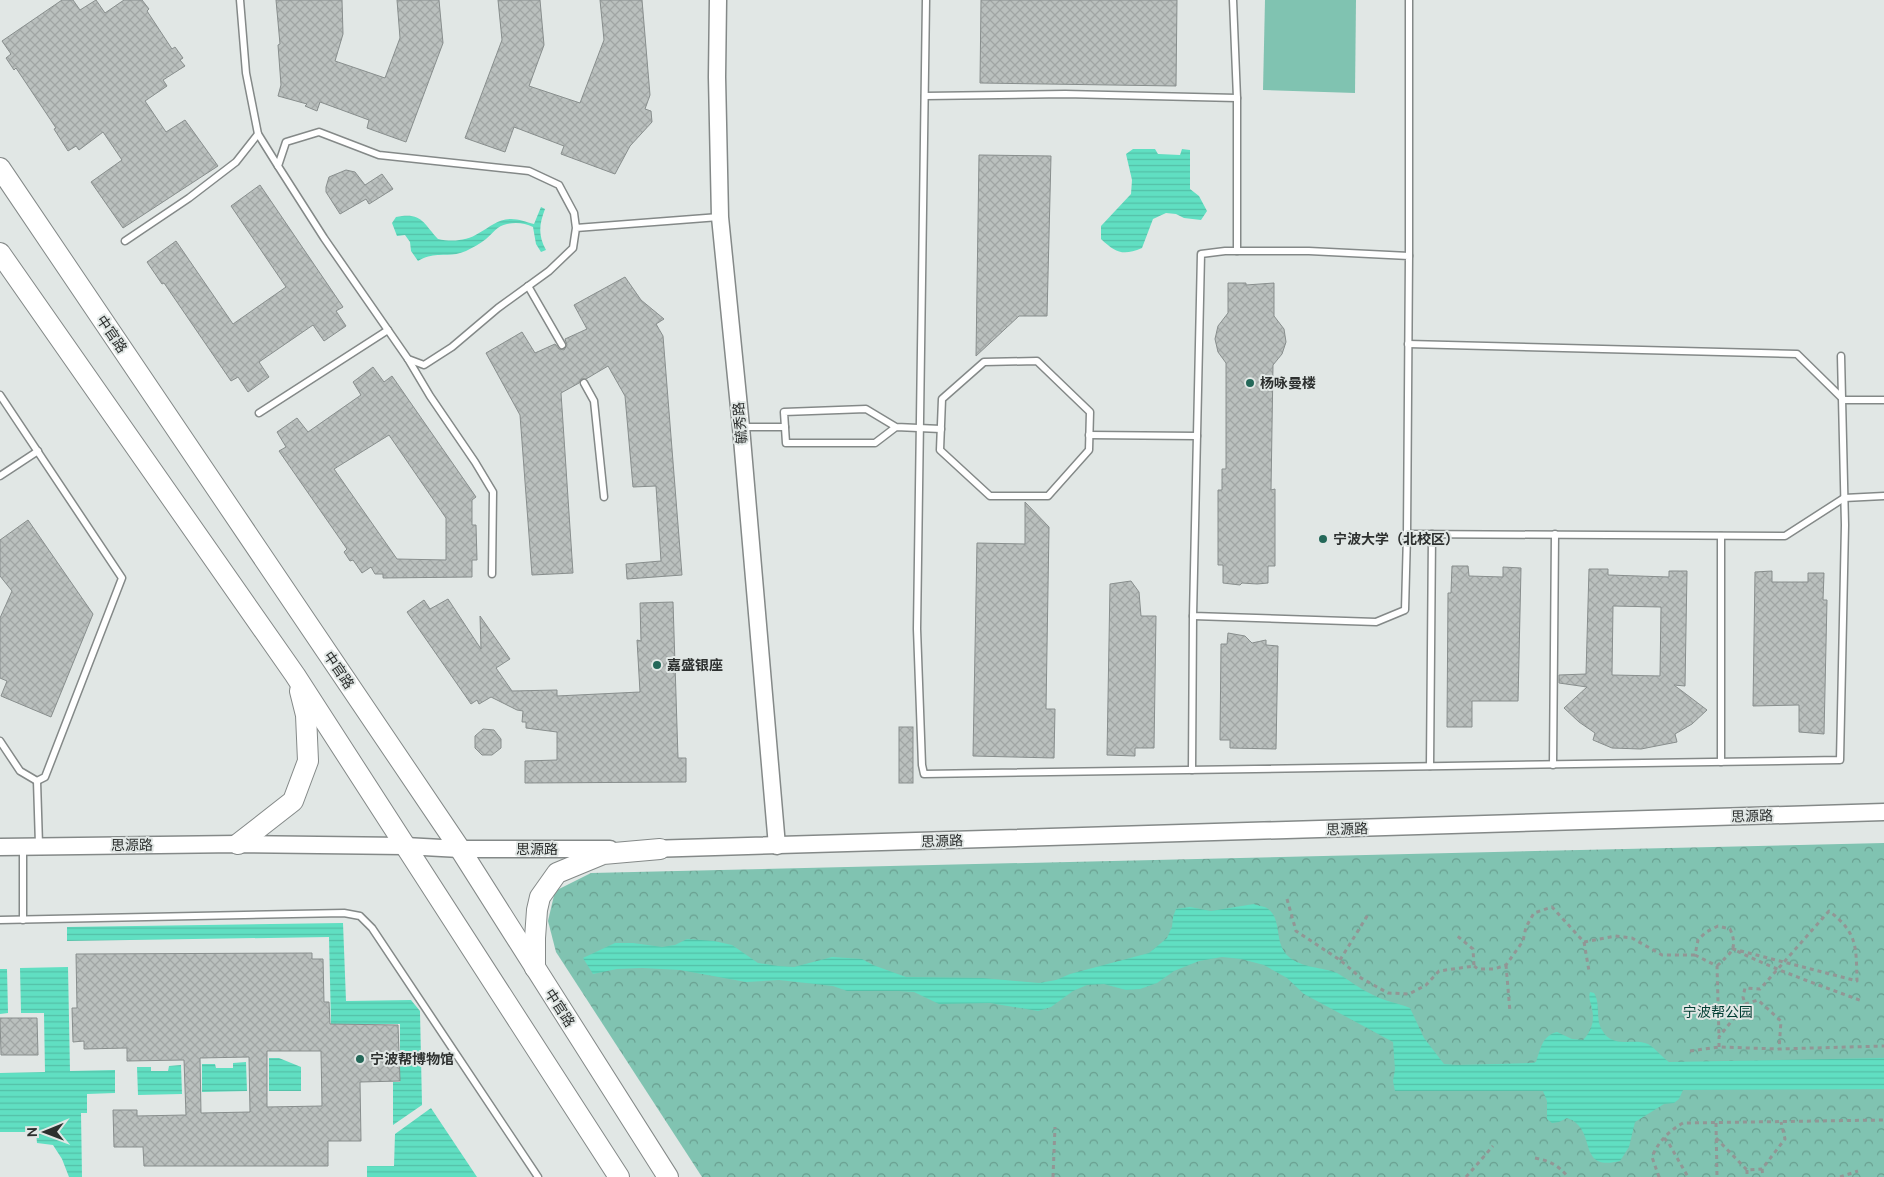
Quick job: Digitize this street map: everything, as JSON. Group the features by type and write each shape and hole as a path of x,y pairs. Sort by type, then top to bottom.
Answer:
{"main road":[{"name":"中官路","path":"0,168 460,849 668,1177"},
{"path":"0,253 296,674 619,1177"},
{"path":"238,844 292,801 308,761 306,715 296,674"},
{"path":"536,970 535,938 537,910 540,897 558,874 603,854 660,849"}],"street":[{"name":"毓秀路","path":"718,0 717,77 720,217 741,427 777,846"},
{"name":"思源路","path":"0,847 238,844 405,846 460,849 660,849 1884,812"}],"lane":[{"path":"240,0 246,73 258,134 324,238 408,359 493,492 492,574"},
{"path":"926,0 917,629 922,765 924,774 1840,760 1844,498 1842,356"},
{"path":"1233,0 1237,98 1237,251"},
{"path":"1193,616 1376,622 1405,610 1409,256 1409,0"},
{"path":"925,96 1065,94 1237,98"},
{"path":"278,166 286,142 319,132 379,155 529,171 559,185 574,213 576,228 573,248 549,271 498,308 452,346 424,365 408,359"},
{"path":"125,241 189,198 236,162 258,134"},
{"path":"576,228 720,217"},
{"path":"1192,770 1193,616 1201,254 1237,251 1309,251 1409,256"},
{"path":"528,286 562,345"},
{"path":"259,413 388,330"},
{"path":"1408,344 1797,354 1844,400 1884,400"},
{"path":"1037,361 1090,412 1089,434 1089,450 1048,496 990,496 940,450 942,399 984,362 1037,361"},
{"path":"584,383 594,401 604,497"},
{"path":"0,395 122,578 45,777 37,781"},
{"path":"896,427 875,443 786,443 784,412 866,409 896,427 941,429"},
{"path":"741,427 785,427"},
{"path":"1089,434 1197,436"},
{"path":"0,476 38,451"},
{"path":"1407,534 1785,536 1844,498 1884,496"},
{"path":"1430,766 1432,534"},
{"path":"1553,765 1555,534"},
{"path":"1720,536 1721,762"},
{"path":"0,741 20,771 37,781"},
{"path":"23,920 37,781"},
{"path":"0,920 344,913 360,916 372,928 538,1177"}],"path":[{"path":"1287,899 1296,931 1340,960 1361,978 1388,993 1409,994 1426,985 1439,971 1474,966 1478,969 1494,969 1506,965 1523,941 1526,927 1534,913 1552,907 1584,942 1589,971"},
{"path":"1733,949 1784,962 1820,971 1857,981 1856,952 1844,922 1829,911 1784,962 1777,969 1760,989 1745,988 1743,997 1745,1004"},
{"path":"1340,960 1369,912"},
{"path":"1695,955 1698,940 1706,932 1718,926 1730,929 1734,938 1733,949 1728,957 1717,966"},
{"path":"1455,934 1473,949 1474,966"},
{"path":"1584,942 1615,936 1632,938 1662,955 1695,955 1717,966"},
{"path":"1733,949 1777,969 1862,1001"},
{"path":"1506,965 1510,1012"},
{"path":"1717,966 1719,1047"},
{"path":"1719,1037 1745,1004 1758,1000 1781,1022 1779,1049"},
{"path":"1690,1052 1719,1047 1779,1049 1884,1046"},
{"path":"1659,1177 1652,1157 1656,1146 1674,1128 1683,1123 1694,1121 1716,1123 1884,1120"},
{"path":"1763,1177 1762,1169 1784,1139 1781,1122"},
{"path":"1716,1123 1717,1177"},
{"path":"1052,1177 1055,1127"},
{"path":"1664,1138 1688,1177"},
{"path":"1716,1138 1746,1170 1747,1177"},
{"path":"1466,1177 1493,1146"},
{"path":"1535,1158 1550,1161 1568,1177"},
{"path":"1746,1170 1762,1169"},
{"path":"1840,1177 1858,1171"}],"green space":[{"path":"1265,0 1356,0 1355,93 1263,90"},
{"name":"宁波帮公园","path":"1884,843 1884,1177 702,1177 556,952 548,921 555,891 591,873"}],"shaded area":[{"path":"1133,149 1155,149 1158,154 1180,155 1182,149 1190,150 1190,189 1199,196 1207,211 1201,220 1166,213 1153,219 1142,248 1130,252 1120,252 1101,239 1101,226 1131,194 1132,180 1126,154"},
{"path":"541,207 545,209 540,230 546,250 541,252 536,244 533,227 514,223 500,226 484,241 466,251 431,256 418,261 411,251 410,242 405,235 397,236 392,223 396,217 411,216 421,220 438,239 459,240 470,238 506,219 534,224"},
{"path":"1254,904 1267,908 1273,914 1281,945 1294,961 1337,973 1377,997 1410,1008 1424,1038 1444,1064 1532,1063 1536,1062 1543,1043 1552,1034 1557,1032 1572,1039 1583,1040 1593,1022 1593,1013 1589,999 1590,992 1594,993 1596,997 1600,1026 1607,1036 1617,1041 1648,1044 1669,1062 1884,1058 1884,1089 1683,1090 1679,1099 1674,1103 1664,1104 1635,1122 1629,1147 1620,1161 1606,1163 1597,1160 1592,1155 1577,1123 1567,1118 1552,1123 1547,1119 1547,1101 1543,1091 1395,1091 1393,1081 1395,1069 1393,1042 1304,994 1287,978 1264,965 1241,959 1222,957 1199,961 1174,971 1157,983 1140,989 1126,990 1104,984 1087,985 1073,991 1051,1007 1038,1011 990,1003 939,1004 914,992 847,991 833,986 779,980 746,982 680,970 617,969 593,974 583,958 615,943 633,943 662,947 675,945 687,939 714,941 732,945 758,963 778,966 794,967 832,957 862,959 906,977 983,978 1039,983 1056,980 1070,974 1149,953 1167,938 1172,927 1176,909 1190,907 1211,911"},
{"path":"343,923 346,1001 411,1000 420,1011 422,1105 393,1125 393,1082 400,1082 400,1024 331,1024 329,937 67,941 67,927"},
{"path":"68,967 70,1071 115,1070 115,1093 87,1094 87,1113 81,1113 82,1177 69,1177 62,1159 53,1145 37,1143 36,1132 0,1132 0,1073 45,1072 44,1013 21,1013 20,968"},
{"path":"0,969 7,969 8,1013 0,1014"},
{"path":"269,1058 279,1058 301,1067 301,1091 269,1091"},
{"path":"246,1062 247,1091 202,1092 202,1064 215,1064 216,1068 233,1068 233,1063"},
{"path":"181,1065 182,1094 138,1095 137,1067 151,1067 151,1071 168,1071 169,1066"},
{"path":"431,1108 477,1177 367,1177 367,1166 394,1166 395,1134"}],"building":[{"path":"62,0 73,0 80,10 96,0 105,13 124,0 142,0 172,49 175,47 183,58 180,60 185,66 163,80 167,86 145,101 166,132 185,120 218,166 123,228 91,182 122,160 103,132 79,150 76,146 68,151 54,129 56,128 16,68 14,70 6,58 11,54 2,41"},
{"path":"276,0 342,0 343,34 335,61 385,78 400,38 397,0 439,0 443,43 406,142 367,128 369,120 320,102 317,111 305,106 307,104 278,96 281,85"},
{"path":"498,0 540,0 544,45 529,86 580,103 604,40 600,0 642,0 650,95 645,109 651,111 652,122 630,146 615,174 561,154 564,146 514,127 505,152 465,138 502,40"},
{"path":"981,0 1177,0 1176,86 980,83"},
{"path":"979,155 1051,156 1047,316 1019,316 976,356"},
{"path":"346,170 355,172 365,185 382,174 393,189 369,204 366,199 340,214 326,192 326,187 329,177"},
{"path":"260,185 343,307 336,311 346,326 324,341 313,325 259,362 269,377 248,392 238,377 231,381 164,283 162,284 147,262 176,241 233,324 286,287 231,206"},
{"path":"625,277 641,300 664,319 656,324 663,336 682,575 627,579 626,564 661,561 656,486 633,487 625,396 608,366 586,379 581,379 579,383 561,393 573,573 532,575 520,415 486,353 522,332 535,353 555,344 559,349 564,350 567,345 565,339 587,329 574,305"},
{"name":"杨咏曼楼","path":"1228,283 1246,283 1246,285 1274,283 1274,316 1284,329 1286,342 1282,354 1273,365 1271,490 1275,489 1275,566 1268,566 1268,583 1242,583 1240,585 1223,583 1223,565 1218,565 1218,490 1222,490 1222,469 1226,469 1226,363 1218,352 1215,339 1218,326 1228,313"},
{"path":"373,367 384,382 392,376 476,497 472,500 472,525 476,525 477,560 472,560 472,577 383,578 383,574 375,574 371,567 362,573 353,560 350,561 344,552 347,549 279,451 286,447 277,432 297,418 308,432 361,395 353,382","holes":["389,435 446,518 446,560 397,559 334,469"]},
{"path":"1025,502 1049,527 1046,709 1055,709 1054,758 973,756 977,543 1025,544"},
{"path":"28,520 93,614 51,717 1,696 7,681 0,678 0,618 12,591 0,576 0,540"},
{"path":"1452,566 1468,566 1469,576 1503,577 1503,567 1521,568 1518,701 1472,701 1472,727 1447,727 1448,593 1451,593"},
{"path":"1589,569 1608,569 1608,575 1669,577 1669,571 1687,571 1685,686 1674,685 1707,710 1692,724 1675,734 1677,742 1641,749 1612,748 1593,740 1595,733 1564,708 1587,687 1559,683 1559,675 1586,674","holes":["1613,606 1661,607 1660,676 1612,675"]},
{"path":"1772,571 1772,582 1808,582 1808,573 1824,573 1823,600 1827,600 1824,734 1799,732 1799,705 1753,706 1755,572"},
{"path":"1131,581 1139,592 1141,616 1156,616 1154,748 1135,748 1135,756 1107,755 1110,584"},
{"path":"448,599 481,649 480,616 510,659 496,668 512,691 557,690 557,696 640,692 637,640 641,641 640,603 673,602 678,758 686,758 686,782 525,783 525,761 557,760 557,732 526,728 526,722 522,722 523,711 491,697 479,704 477,700 471,704 407,612 424,600 430,609"},
{"path":"1228,633 1245,636 1252,643 1266,640 1266,645 1278,646 1276,749 1230,748 1230,740 1220,740 1221,644 1227,644"},
{"path":"899,727 913,727 913,783 899,783"},
{"path":"483,729 494,730 501,739 501,748 492,755 482,755 475,748 475,736"},
{"name":"宁波帮博物馆","path":"312,953 312,959 323,959 324,1002 329,1002 330,1024 398,1025 400,1081 360,1082 361,1141 328,1141 328,1166 144,1166 143,1147 114,1147 113,1110 137,1110 137,1116 186,1115 184,1060 127,1061 127,1048 84,1049 84,1041 73,1042 72,1008 77,1008 76,954","holes":["267,1051 321,1051 322,1106 267,1107","249,1057 250,1112 201,1113 200,1058"]},
{"path":"0,1018 37,1018 38,1055 1,1055"}],"place":[{"name":"杨咏曼楼","path":"1250,383"},
{"name":"宁波大学（北校区）","path":"1323,539"},
{"name":"嘉盛银座","path":"657,665"},
{"name":"宁波帮博物馆","path":"360,1059"}]}
